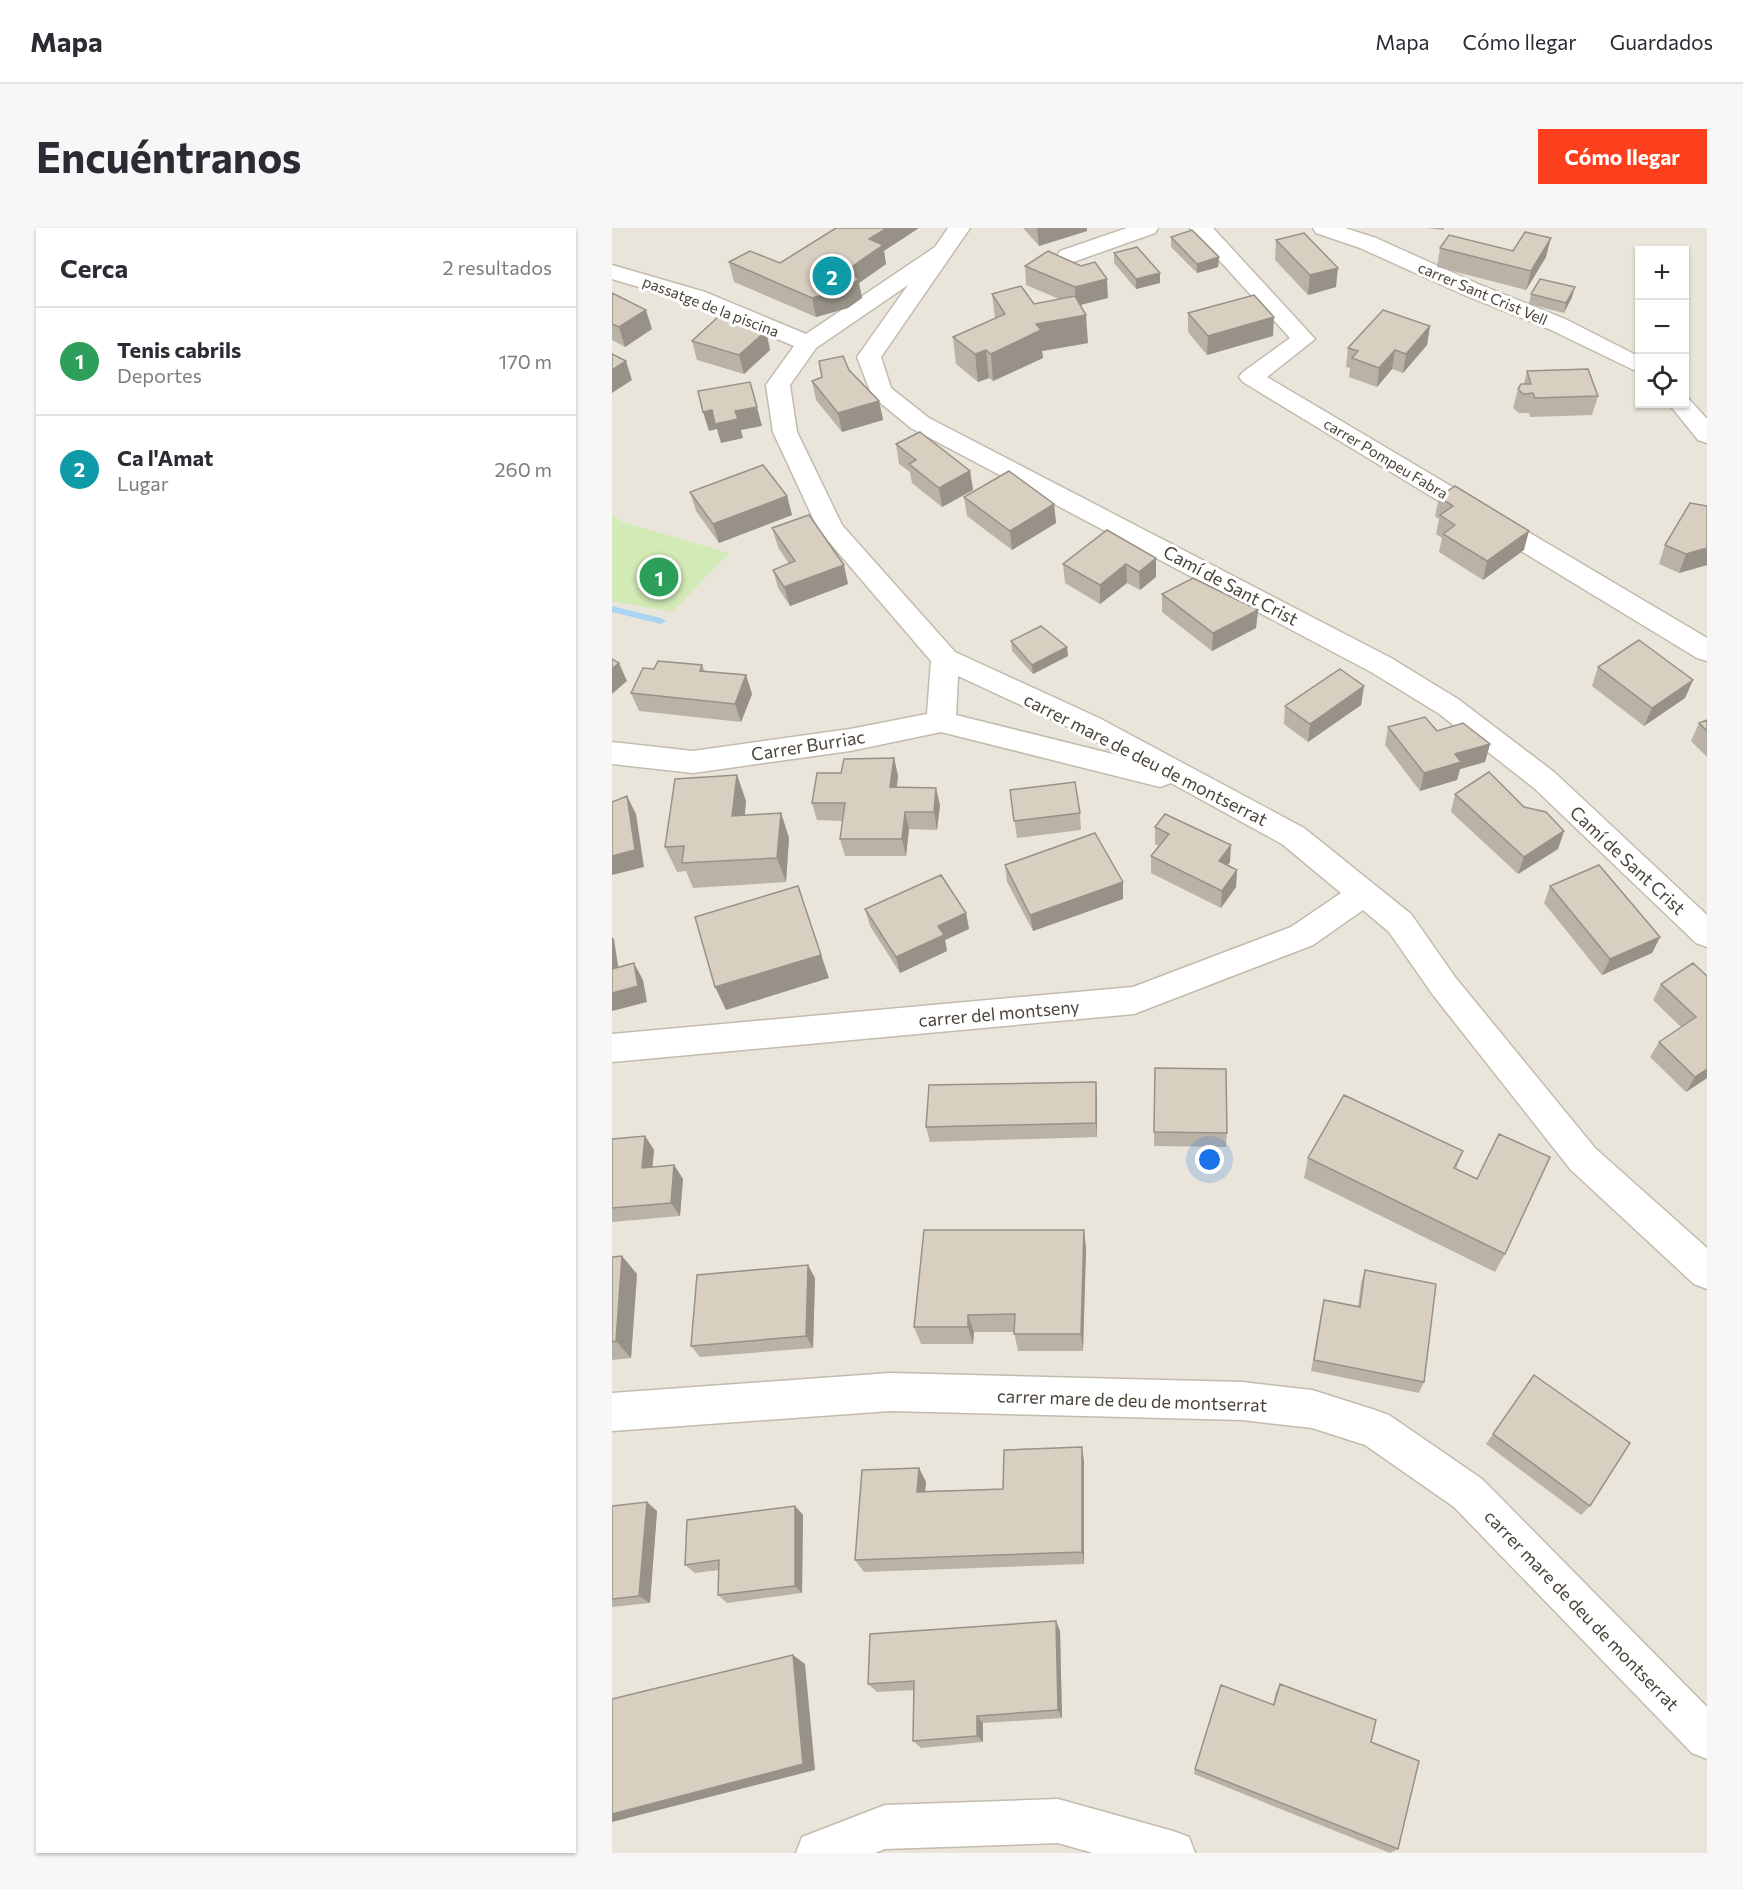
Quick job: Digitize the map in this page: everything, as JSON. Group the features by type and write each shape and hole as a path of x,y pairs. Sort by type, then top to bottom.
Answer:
{"street":[{"path":"1068,256 1147,228"},
{"name":"carrer Pompeu Fabra","path":"1201,228 1304,339 1251,377 1707,651"},
{"name":"carrer Sant Crist Vell","path":"1324,228 1368,243 1470,289 1557,324 1635,363"},
{"name":"carrer mare de deu de montserrat","path":"952,239 808,344 778,385 785,432 831,529 945,659 1069,716 1293,836 1400,923 1444,986 1583,1159 1707,1272"},
{"name":"Camí de Sant Crist","path":"952,239 869,357 880,391 920,423 1371,659 1448,706 1544,780 1707,934"},
{"name":"passatge de la piscina","path":"612,272 697,297 808,344"},
{"path":"1684,408 1707,435"},
{"path":"945,659 941,722 1158,777 1171,770"},
{"path":"1052,750 1069,716"},
{"name":"Carrer Burriac","path":"612,753 693,762 850,740 941,722"},
{"name":"carrer del montseny","path":"612,1048 1134,1000 1302,936 1363,894"},
{"name":"carrer mare de deu de montserrat","path":"612,1412 890,1392 1242,1401 1312,1409 1375,1429 1468,1493 1707,1738"},
{"path":"818,1853 885,1827 1058,1821 1173,1853"}],"shaded area":[{"path":"612,228 1707,228 1707,1853 612,1853"}],"green space":[{"path":"612,516 625,523 729,553 672,612 612,601"}],"building":[{"path":"836,228 887,228 869,239 883,245 846,271 859,279 844,289 812,298 729,262 750,251 780,263"},
{"path":"1192,230 1219,257 1197,264 1171,237"},
{"path":"1525,232 1551,238 1531,271 1440,248 1449,235 1513,251"},
{"path":"1304,233 1338,268 1310,275 1276,240"},
{"path":"1137,247 1160,273 1136,279 1114,253"},
{"path":"1048,251 1081,266 1095,262 1107,279 1075,287 1025,266"},
{"path":"1540,279 1575,287 1566,303 1531,294"},
{"path":"1021,286 1034,304 1075,296 1086,315 1036,324 1041,330 991,354 986,350 975,354 953,337 1005,314 992,294"},
{"path":"612,293 646,310 619,327 612,324"},
{"path":"1254,295 1274,317 1208,336 1188,313"},
{"path":"1383,310 1430,326 1406,354 1395,350 1379,368 1352,358 1358,351 1348,348"},
{"path":"718,317 766,331 739,355 692,341"},
{"path":"612,354 626,361 612,370"},
{"path":"843,356 849,370 879,401 838,413 812,381 822,377 819,361"},
{"path":"1588,369 1598,396 1535,398 1533,393 1523,394 1518,389 1521,384 1531,384 1527,371"},
{"path":"750,382 757,407 735,411 738,419 715,424 712,410 703,412 698,391"},
{"path":"920,432 970,471 939,488 909,464 916,460 896,444"},
{"path":"763,465 787,496 713,524 690,492"},
{"path":"1009,471 1054,504 1010,531 964,497"},
{"path":"1455,486 1529,531 1487,561 1443,534 1455,525 1440,515 1453,506 1439,497"},
{"path":"1690,503 1707,506 1707,548 1686,554 1665,545"},
{"path":"809,515 844,565 784,587 773,570 795,561 772,528"},
{"path":"1107,530 1156,558 1139,572 1126,564 1100,585 1063,564"},
{"path":"1193,578 1258,610 1213,633 1162,594"},
{"path":"1041,626 1067,647 1032,665 1011,641"},
{"path":"1639,640 1693,680 1652,708 1598,667"},
{"path":"612,659 619,663 612,669"},
{"path":"658,661 702,665 700,671 746,675 735,704 631,693 643,668 654,669"},
{"path":"1340,669 1364,686 1310,724 1285,706"},
{"path":"1425,717 1437,731 1463,723 1490,744 1455,754 1461,762 1424,773 1388,727"},
{"path":"1707,720 1707,731 1699,723"},
{"path":"894,758 890,787 936,788 934,812 905,812 902,839 840,839 845,803 812,803 817,773 841,773 844,759"},
{"path":"1489,772 1524,807 1546,812 1564,831 1524,857 1455,794"},
{"path":"737,775 732,816 781,813 777,858 682,863 684,846 665,847 675,779"},
{"path":"1075,782 1080,813 1014,821 1010,790"},
{"path":"627,796 635,850 612,856 612,802"},
{"path":"1165,814 1231,845 1219,861 1237,870 1222,891 1151,856 1169,834 1155,827"},
{"path":"1095,833 1123,882 1030,915 1005,865"},
{"path":"1599,865 1660,937 1610,959 1550,886"},
{"path":"941,875 966,913 938,926 944,935 896,957 865,909"},
{"path":"798,886 821,955 715,987 695,917"},
{"path":"634,963 638,986 612,993 612,969"},
{"path":"1693,963 1707,976 1707,1069 1695,1077 1659,1042 1696,1017 1661,984"},
{"path":"1155,1068 1226,1069 1227,1133 1154,1132"},
{"path":"1096,1082 1096,1123 926,1127 929,1085"},
{"path":"1344,1095 1463,1151 1454,1168 1477,1179 1499,1134 1550,1157 1505,1254 1308,1158"},
{"path":"645,1136 642,1168 674,1165 671,1203 612,1208 612,1139"},
{"path":"924,1230 1084,1230 1081,1334 1014,1334 1015,1314 968,1315 968,1327 914,1327"},
{"path":"622,1256 616,1341 612,1342 612,1257"},
{"path":"808,1265 806,1336 691,1346 697,1275"},
{"path":"1365,1270 1436,1284 1424,1382 1314,1360 1324,1300 1360,1307"},
{"path":"1534,1375 1630,1443 1590,1506 1493,1434"},
{"path":"1082,1447 1082,1552 855,1560 862,1470 919,1468 917,1492 1003,1489 1004,1450"},
{"path":"647,1502 639,1596 612,1599 612,1506"},
{"path":"795,1506 795,1586 718,1595 719,1560 685,1565 687,1520"},
{"path":"1056,1621 1058,1710 977,1716 977,1736 913,1741 914,1681 868,1684 870,1634"},
{"path":"793,1655 803,1764 612,1814 612,1699"},
{"path":"1280,1684 1376,1720 1371,1742 1419,1761 1398,1849 1195,1769 1221,1685 1274,1705"}],"waterway":[{"path":"612,609 661,621"}],"place":[{"name":"Ca l'Amat","path":"832,276"},
{"name":"Tenis cabrils","path":"659,577"}]}
